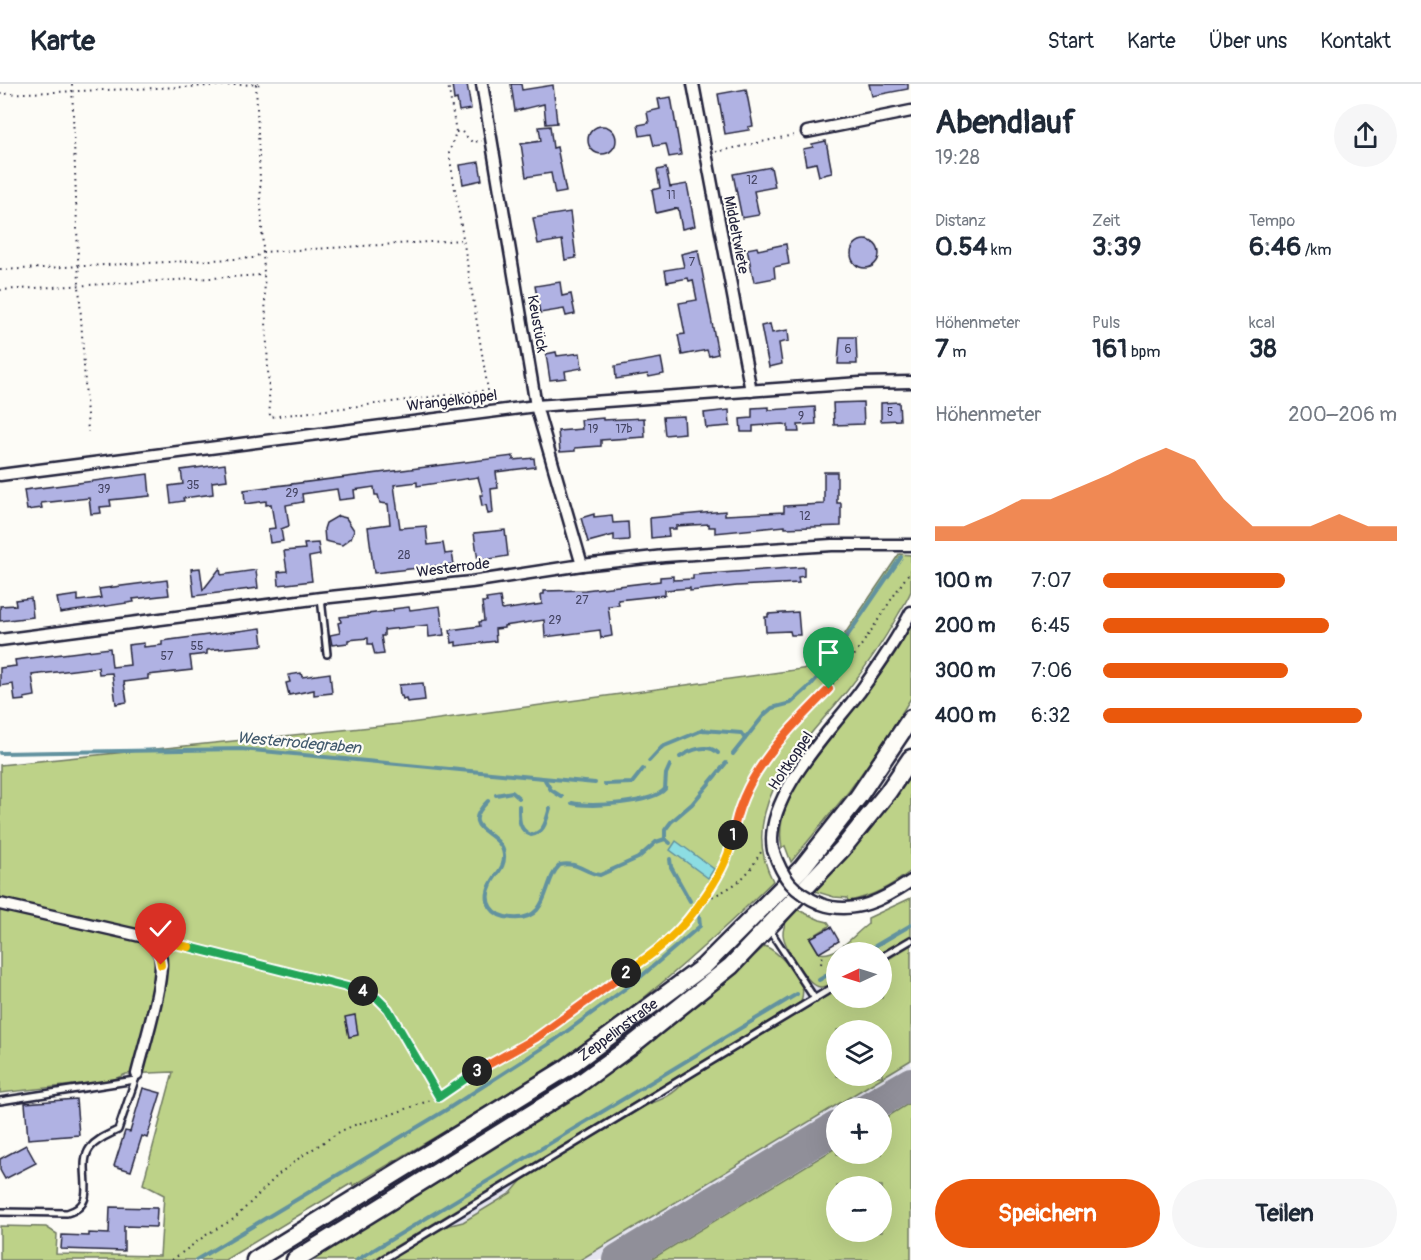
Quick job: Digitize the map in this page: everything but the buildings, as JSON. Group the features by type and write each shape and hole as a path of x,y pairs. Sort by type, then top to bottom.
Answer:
{"highway":[{"name":"Zeppelinstraße","path":"255,1260 565,1069 703,967 802,868 858,797 911,718"},
{"name":"Zeppelinstraße","path":"295,1260 576,1086 631,1046 731,966 842,849 888,792 911,758"}],"street":[{"name":"Keustück","path":"482,84 536,405 582,565"},
{"name":"Middeltwiete","path":"693,84 751,391"},
{"path":"807,132 911,111"},
{"name":"Wrangelkoppel","path":"0,475 536,405 860,383 911,382"},
{"name":"Westerrode","path":"0,640 664,556 832,544 911,545"},
{"name":"Holtkoppel","path":"911,612 883,660 788,788 779,805 772,834 773,850 778,864 790,884 796,891 830,907 850,908 872,903 911,880"},
{"path":"0,904 145,938 155,946 160,954 160,977 136,1077"}],"lane":[{"path":"321,598 327,654"},
{"path":"769,927 815,999"},
{"path":"892,951 911,940"},
{"path":"382,1260 826,992"},
{"path":"0,1101 136,1077 118,1130 99,1139 89,1149 85,1160 84,1202 76,1210 67,1213 0,1212"}],"path":[{"path":"72,84 79,285 88,432"},
{"path":"256,84 270,417 488,390 449,153 456,132 448,84"},
{"path":"0,94 263,84"},
{"path":"456,132 462,132 472,142 490,140"},
{"path":"706,154 807,132"},
{"path":"0,270 254,258 263,252 463,240"},
{"path":"0,290 264,275"},
{"path":"172,1260 209,1233 234,1219 280,1173 321,1143 357,1124 439,1097 486,1065 536,1038 667,942 721,872 732,848 735,819 744,794 757,771 775,746 829,689 855,656 911,570"},
{"path":"700,902 738,882 753,866 758,855"},
{"path":"145,938 330,982 370,994 388,1009 439,1097"},
{"path":"821,964 823,954"}],"shaded area":[{"path":"911,919 911,1260 345,1260 826,971 826,1008 892,1008 892,942 872,942"}],"green space":[{"path":"899,554 911,555 911,591 907,600 861,673 794,755 779,778 768,803 762,828 763,854 773,881 703,947 630,1009 579,1047 495,1101 353,1186 352,1183 225,1260 0,1260 0,1226 46,1227 57,1234 56,1254 160,1256 164,1195 143,1184 173,1072 126,1074 110,1081 0,1093 0,765 410,723 823,666"},
{"path":"911,626 911,698 884,742 849,791 791,862 785,846 782,848 781,838 783,817 790,798 810,765 883,671"},
{"path":"911,770 911,871 881,890 848,901 847,898 814,891 836,867"},
{"path":"911,898 911,935 892,946 892,942 847,942 868,924 868,918"},
{"path":"796,909 828,922 830,925 810,938 819,953 826,953 826,986 824,987 815,985 803,973 784,940 784,927"},
{"path":"911,945 911,1060 892,1071 892,1020 826,1020 826,1086 868,1086 848,1098 826,1098 826,1111 580,1260 389,1260 447,1226 463,1222 511,1193 522,1180 647,1105 667,1096 684,1082 826,997 826,1008 892,1008 892,957"},
{"path":"765,946 787,963 800,981 803,989 801,1002 373,1260 308,1260 489,1152 595,1083 682,1018"},
{"path":"911,1102 911,1260 650,1260 826,1154 826,1164 892,1164 892,1114"}],"water":[{"path":"676,841 714,869 708,878 670,850"}],"waterway":[{"path":"733,754 765,714 772,708 791,703 811,685 826,667 901,557"},
{"name":"Westerrodegraben","path":"649,761 662,747 703,730 741,733 745,739"},
{"path":"680,757 704,748 718,753"},
{"name":"Westerrodegraben","path":"0,753 241,749 595,783"},
{"path":"665,839 665,830 671,822 692,804 726,763"},
{"path":"572,803 592,805 648,798 665,789 666,774 670,765"},
{"name":"Westerrodegraben","path":"605,784 632,783 643,769"},
{"path":"545,780 551,790 562,797"},
{"path":"496,795 512,792 519,798"},
{"path":"488,801 479,811 478,825 496,840 504,855 502,867 488,891 488,902 494,912 505,917 525,917 540,907 550,880 560,865 576,866 600,875 638,858 656,842 665,839"},
{"path":"519,806 521,827 531,835 542,829 550,808"},
{"path":"665,839 670,843"},
{"path":"670,859 671,867 690,901"},
{"path":"196,1260 446,1110 555,1040 637,980 700,926 699,915"},
{"path":"882,942 911,925"},
{"path":"819,980 826,976"},
{"path":"357,1260 797,994"}],"taxiway":[{"path":"885,1098 911,1083"},
{"path":"618,1260 826,1134"}],"route":[{"path":"161,965 160,954 155,946 145,938 363,991 377,998 388,1009 439,1097 486,1065 536,1038 667,942 721,872 732,848 735,819 744,794 757,771 796,722 829,689"}]}
